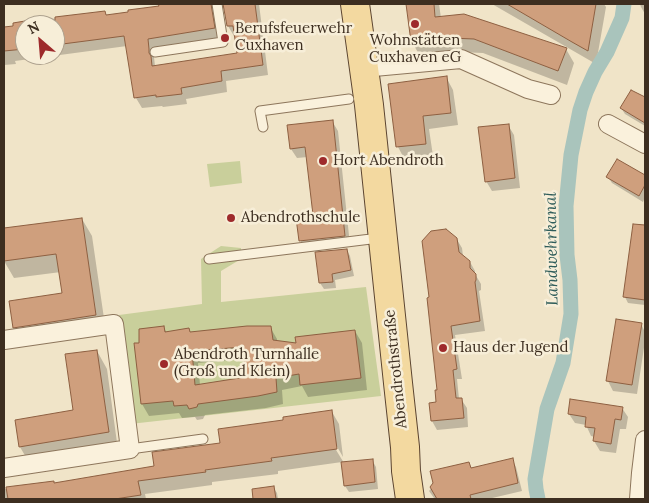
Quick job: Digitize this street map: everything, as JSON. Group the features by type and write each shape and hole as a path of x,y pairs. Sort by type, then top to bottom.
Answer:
{"main road":[{"name":"Abendrothstraße","path":"355,4 370,115 410,499"}],"street":[{"path":"363,68 461,59 528,89 551,95"},
{"path":"608,124 645,144"},
{"path":"4,340 114,324 130,449 4,468"},
{"path":"639,499 645,440"}],"lane":[{"path":"155,52 223,42 216,4"},
{"path":"263,127 260,111 349,99"},
{"path":"209,258 382,238"},
{"path":"130,449 203,439"}],"green space":[{"path":"240,161 242,183 210,187 207,164"},
{"path":"221,246 241,248 241,259 221,271 221,302 366,287 381,396 130,424 119,315 202,304 201,259"}],"building":[{"path":"158,4 211,4 215,28 148,39 152,66 237,53 233,26 227,26 223,4 255,4 263,65 221,71 222,81 181,88 182,94 134,98 124,36 65,44 65,16 105,11 106,15 159,6"},
{"path":"406,4 434,4 435,17 464,14 567,48 558,71 474,39 450,38 411,42"},
{"path":"507,4 596,4 588,51 572,42"},
{"path":"13,23 15,23 15,50 4,51 4,27 13,26"},
{"path":"447,76 451,113 423,116 426,144 396,147 388,84"},
{"path":"631,90 645,97 645,123 620,108"},
{"name":"Abendrothschule","path":"333,120 345,236 299,241 296,218 313,215 305,147 290,149 287,125"},
{"path":"509,124 515,178 485,182 478,127"},
{"path":"617,159 645,175 645,185 639,196 606,177"},
{"path":"82,218 96,315 13,328 9,301 62,293 56,254 4,261 4,228"},
{"path":"633,224 645,225 645,300 623,297"},
{"path":"446,229 457,238 459,252 470,261 470,268 476,274 475,282 480,321 451,326 457,369 453,370 456,398 462,398 464,418 431,421 429,403 436,402 435,390 437,390 422,241 431,231"},
{"path":"347,249 351,270 332,274 333,282 319,283 315,252"},
{"path":"616,319 642,323 632,385 606,381"},
{"name":"Abendroth Turnhalle (Groß und Klein)","path":"164,326 165,332 189,328 190,332 247,326 271,326 273,340 296,343 295,337 355,330 361,378 300,385 299,374 276,378 277,392 258,396 198,404 197,407 189,409 187,405 174,406 173,401 141,404 134,343 139,343 139,329","holes":["243,347 246,377 195,385 192,351"]},
{"path":"97,350 109,432 19,447 15,420 73,410 65,354"},
{"path":"570,399 623,407 621,420 615,419 611,444 593,441 595,428 585,427 586,417 568,414"},
{"path":"332,410 337,449 271,458 272,461 205,470 206,472 138,481 141,495 115,499 8,499 6,487 54,481 54,483 154,466 152,452 220,443 218,429 283,420 283,417"},
{"path":"513,458 518,483 470,495 471,499 437,499 430,487 433,483 430,471 469,462 471,468"},
{"path":"373,459 375,482 344,486 341,462"},
{"path":"274,486 276,499 253,499 252,489"}],"waterway":[{"name":"Landwehrkanal","path":"538,499 535,479 547,409 563,363 571,314 566,206 571,155 580,110 586,92 622,18 624,4"}],"place":[{"name":"Wohnstätten Cuxhaven eG","path":"415,24"},
{"name":"Berufsfeuerwehr Cuxhaven","path":"225,38"},
{"name":"Hort Abendroth","path":"323,161"},
{"name":"Abendrothschule","path":"231,218"},
{"name":"Haus der Jugend","path":"443,348"},
{"name":"Abendroth Turnhalle (Groß und Klein)","path":"164,364"}]}
